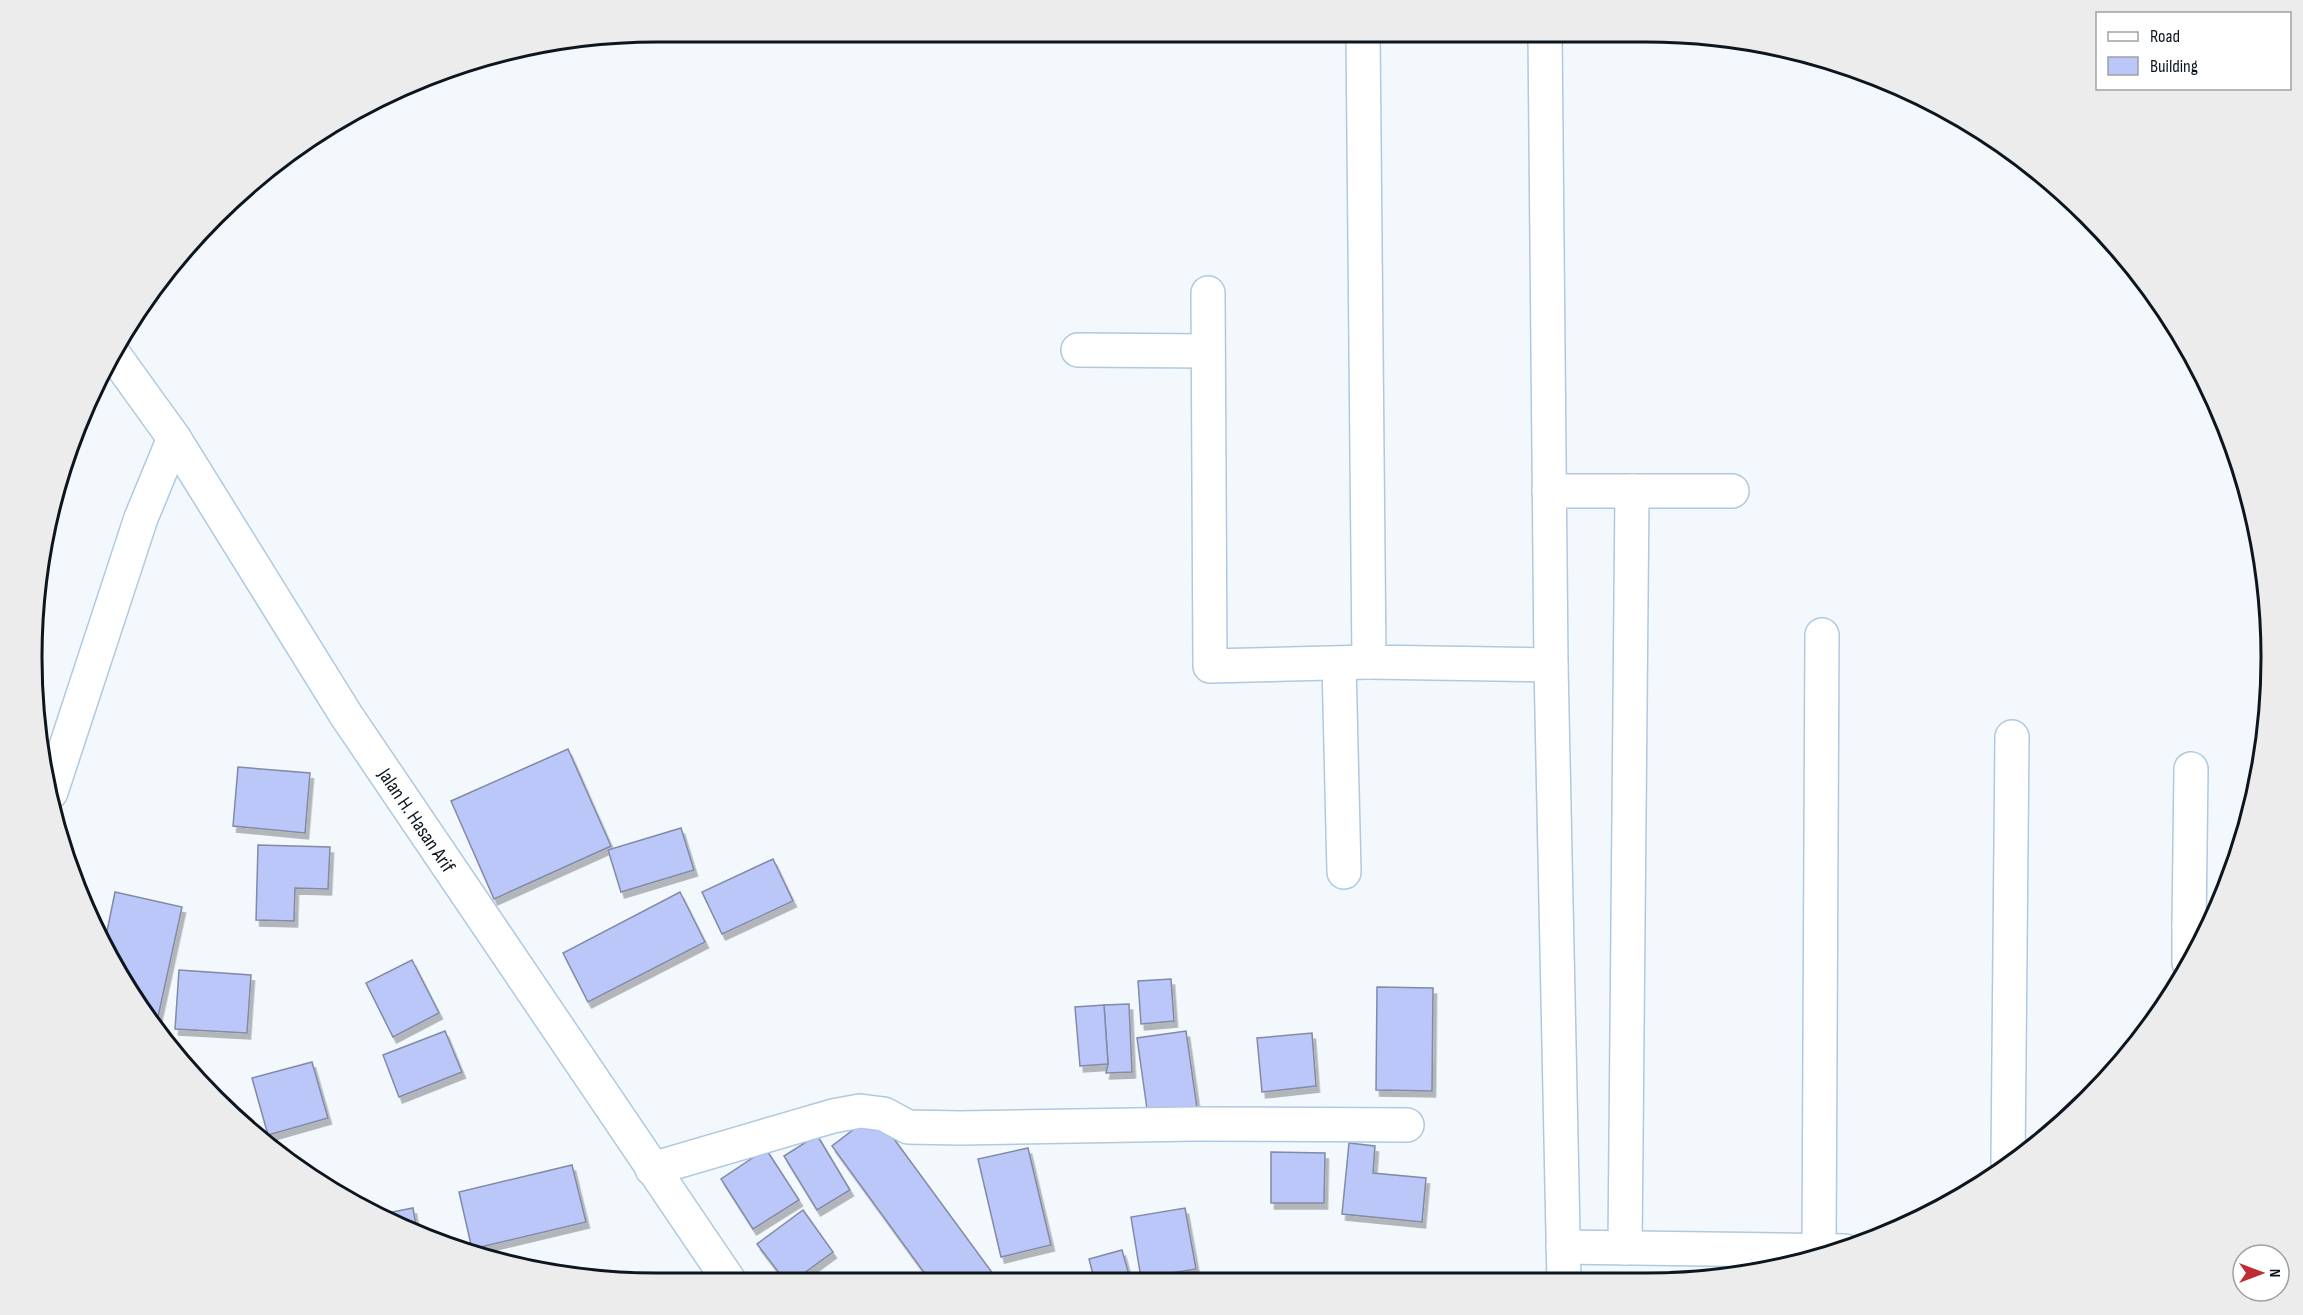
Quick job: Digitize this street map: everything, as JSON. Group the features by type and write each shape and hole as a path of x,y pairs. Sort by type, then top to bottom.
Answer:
{"street":[{"path":"1344,872 1354,663 1363,42"},
{"path":"1545,42 1551,665 1564,1273"},
{"path":"1208,293 1210,666 1354,663 1551,665"},
{"path":"1077,350 1208,351"},
{"name":"Jalan H. Hasan Arif","path":"118,361 174,438 346,715 724,1273"},
{"path":"55,781 141,518 174,438"},
{"path":"1549,491 1732,491"},
{"path":"1625,1248 1632,491"},
{"path":"1822,636 1832,1244"},
{"path":"2008,1154 2012,736"},
{"path":"2191,769 2199,926"},
{"path":"652,1169 833,1116 860,1111 884,1114 908,1127 1194,1124 1407,1125"},
{"path":"1563,1248 1812,1250"}],"building":[{"path":"568,749 611,846 494,899 451,801"},
{"path":"238,767 310,773 305,833 233,826"},
{"path":"681,828 694,870 621,892 608,850"},
{"path":"258,845 330,847 328,889 295,888 294,921 256,920"},
{"path":"773,859 793,901 722,934 702,892"},
{"path":"115,892 182,907 158,1016 124,965 107,933"},
{"path":"680,892 705,942 588,1002 563,953"},
{"path":"412,960 439,1013 393,1037 366,983"},
{"path":"179,970 251,975 247,1033 175,1029"},
{"path":"1171,979 1174,1021 1141,1024 1138,981"},
{"path":"1377,987 1433,988 1432,1091 1376,1090"},
{"path":"1129,1004 1132,1072 1106,1073 1108,1064 1104,1005"},
{"path":"1104,1005 1108,1064 1080,1066 1075,1007"},
{"path":"445,1031 462,1072 399,1097 383,1055"},
{"path":"1186,1031 1197,1108 1148,1116 1137,1038"},
{"path":"1312,1033 1316,1086 1262,1092 1257,1038"},
{"path":"312,1062 328,1118 269,1135 252,1078"},
{"path":"875,1113 992,1273 924,1273 832,1146"},
{"path":"817,1135 850,1190 817,1210 784,1156"},
{"path":"1349,1143 1375,1146 1373,1173 1426,1178 1422,1222 1342,1214"},
{"path":"1028,1148 1051,1245 1001,1257 978,1159"},
{"path":"766,1149 799,1200 753,1229 721,1179"},
{"path":"1271,1152 1325,1153 1324,1203 1271,1203"},
{"path":"572,1165 586,1222 481,1247 471,1243 459,1192"},
{"path":"413,1208 416,1223 390,1212"},
{"path":"1185,1208 1196,1269 1172,1273 1140,1273 1131,1217"},
{"path":"803,1210 833,1252 804,1273 779,1273 757,1244"},
{"path":"1122,1250 1128,1273 1093,1273 1089,1259"}]}
